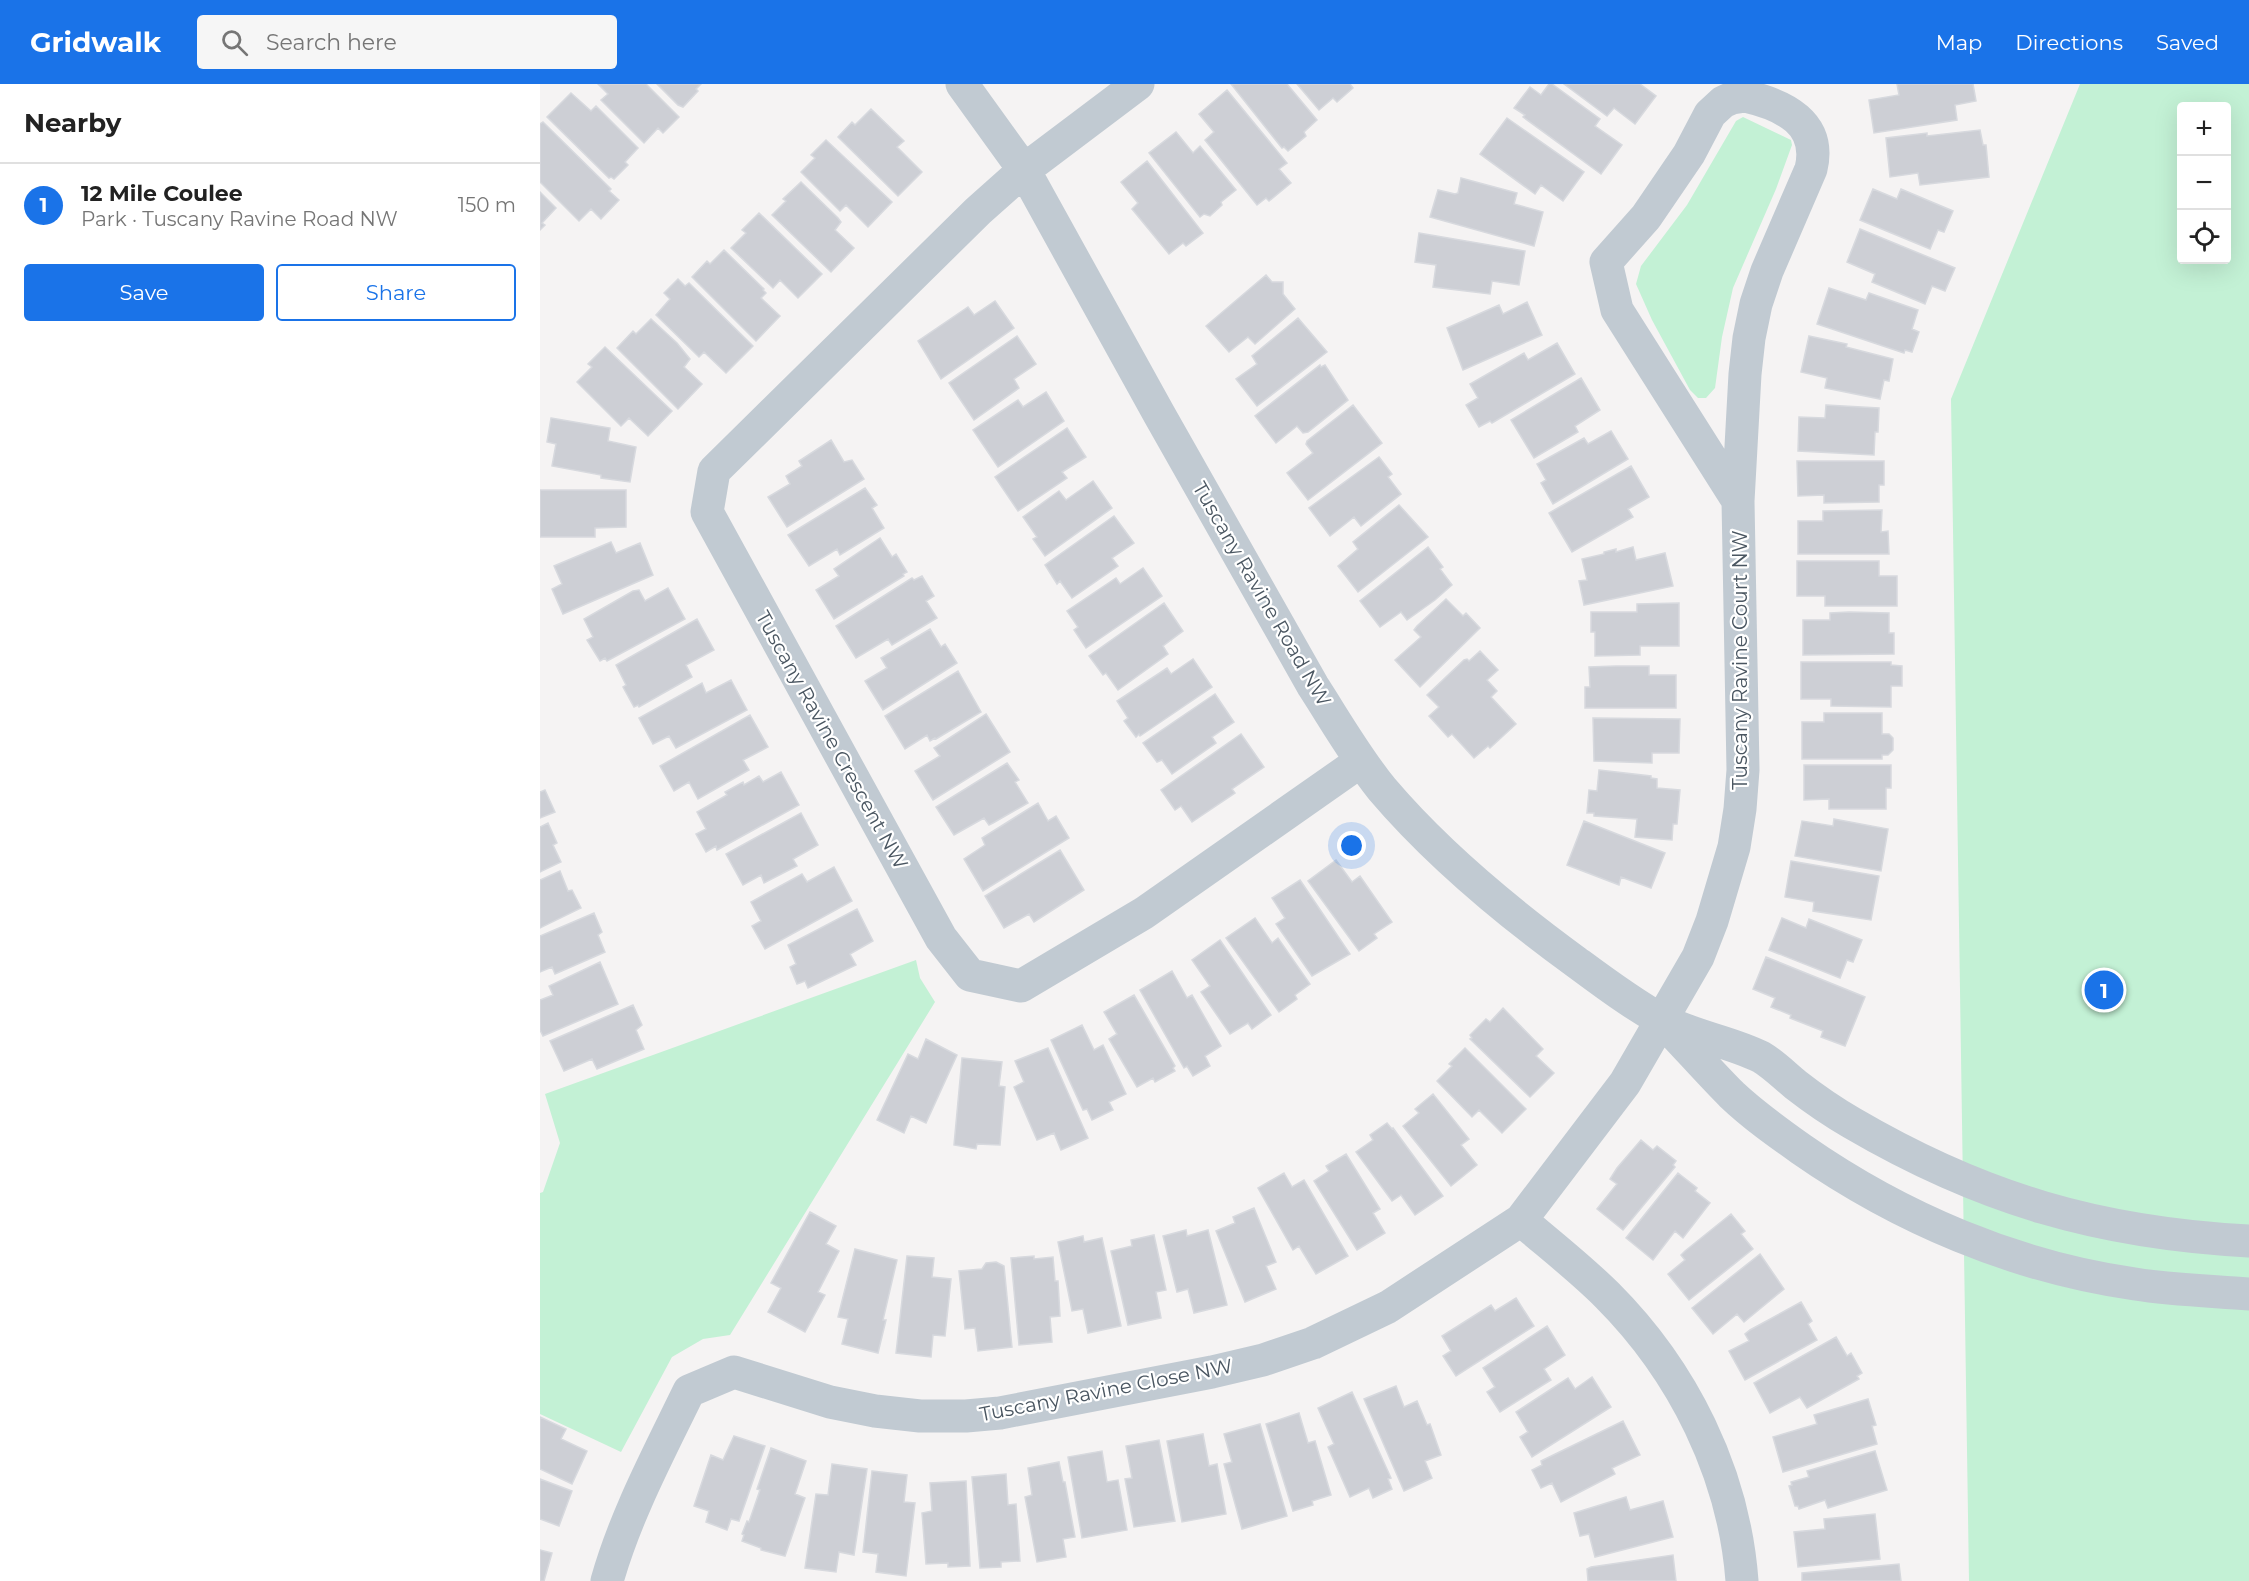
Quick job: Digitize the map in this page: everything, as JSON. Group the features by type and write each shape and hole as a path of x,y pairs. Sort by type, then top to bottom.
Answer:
{"street":[{"name":"Tuscany Ravine Road NW","path":"962,84 1024,170 1301,666 1361,761 1382,789 1490,896 1610,986 1662,1020 1762,1058 1803,1091 1848,1120 1893,1147 1941,1171 1992,1192 2097,1223 2151,1233 2249,1241"},
{"name":"Tuscany Ravine Crescent NW","path":"1138,84 1024,170 971,217 714,471 707,512 941,938 970,975 1021,986 1144,913 1361,761"},
{"name":"Tuscany Ravine Court NW","path":"1662,1020 1698,957 1712,921 1731,856 1740,809 1743,732 1738,501 1749,338 1756,304 1767,271 1811,169 1814,156 1813,142 1807,128 1796,117 1758,99 1745,96 1723,102 1710,114 1689,154 1646,217 1606,262 1617,310 1738,501"},
{"name":"Tuscany Ravine Road NW","path":"1662,1020 1733,1096 1780,1134 1830,1169 1882,1200 1937,1226 1995,1249 2085,1275 2136,1284 2249,1294"},
{"name":"Tuscany Ravine Close NW","path":"607,1581 640,1490 689,1391 734,1372 830,1402 874,1412 920,1416 966,1416 1033,1407 1212,1372 1263,1360 1313,1343 1388,1306 1521,1220 1625,1083 1662,1020"},
{"path":"1521,1220 1606,1294 1662,1359 1704,1433 1720,1476 1733,1520 1742,1581"}],"green space":[{"path":"2080,84 2249,84 2249,1581 1969,1581 1951,399"},
{"path":"1743,117 1791,140 1792,145 1776,189 1733,288 1722,337 1715,388 1706,398 1698,398 1690,390 1652,320 1636,284 1641,266 1687,205 1736,121"},
{"path":"916,960 920,978 935,1002 730,1335 703,1339 672,1357 621,1452 540,1414 540,1193 543,1192 560,1143 545,1094"}],"building":[{"path":"598,84 646,84 679,117 663,133 658,128 644,143 601,100 608,94"},
{"path":"657,84 701,84 696,89 698,91 683,107 678,105"},
{"path":"1231,84 1287,84 1317,120 1304,132 1306,136 1288,151 1282,148"},
{"path":"1297,84 1350,84 1353,88 1337,102 1333,98 1319,110"},
{"path":"1549,84 1600,119 1595,126 1622,145 1601,174 1514,108 1530,87 1541,95"},
{"path":"1564,84 1640,84 1656,96 1635,124 1614,108 1607,116"},
{"path":"1897,84 1973,84 1976,101 1955,105 1957,120 1874,133 1869,100 1899,95"},
{"path":"1227,90 1287,163 1279,169 1291,183 1269,201 1266,198 1257,205 1205,140 1214,132 1199,114"},
{"path":"571,93 591,111 596,106 638,148 625,162 628,165 614,179 609,178 547,117"},
{"path":"871,109 904,141 897,147 922,172 898,196 838,137 852,122 855,125"},
{"path":"1507,118 1584,172 1563,201 1541,185 1535,194 1480,154"},
{"path":"543,122 611,189 609,191 619,200 601,219 591,209 579,221 540,182 540,124"},
{"path":"1980,130 1983,145 1986,145 1989,177 1920,185 1918,173 1890,177 1886,138"},
{"path":"1176,132 1193,153 1200,146 1236,190 1221,202 1222,205 1210,216 1204,214 1200,217 1149,153"},
{"path":"826,140 892,202 868,227 846,205 840,211 801,172 815,158 811,155"},
{"path":"1147,161 1203,233 1186,246 1183,243 1169,254 1132,209 1138,203 1121,182"},
{"path":"1461,178 1517,193 1514,204 1543,212 1534,246 1430,217 1438,190 1458,193"},
{"path":"801,182 838,218 841,222 835,230 854,248 831,272 772,215 786,201 783,199"},
{"path":"1873,189 1897,199 1901,189 1953,211 1944,232 1938,230 1930,249 1860,220"},
{"path":"540,192 556,208 542,223 545,225 540,230"},
{"path":"759,213 822,274 798,298 780,280 773,288 731,248 746,233 742,230"},
{"path":"1860,229 1955,268 1945,291 1932,286 1925,304 1872,282 1875,274 1847,262"},
{"path":"1419,233 1525,251 1519,285 1492,281 1490,294 1433,287 1436,265 1415,262"},
{"path":"724,250 764,289 766,293 761,298 780,316 756,341 692,277 707,261 710,264"},
{"path":"1266,275 1272,282 1283,282 1283,294 1295,309 1255,344 1248,337 1229,352 1206,326"},
{"path":"678,279 685,286 689,283 753,346 726,373 704,352 699,357 656,315 670,299 664,293"},
{"path":"1829,288 1866,300 1869,293 1918,310 1912,329 1919,332 1912,352 1905,350 1904,353 1817,324"},
{"path":"995,301 1014,328 941,379 918,341 968,307 974,315"},
{"path":"1527,302 1542,335 1463,370 1447,328 1499,305 1503,314"},
{"path":"1298,318 1327,352 1257,406 1236,379 1257,364 1252,356"},
{"path":"651,319 677,343 690,359 684,367 702,384 678,409 617,348 633,331 636,334"},
{"path":"1017,336 1036,364 1014,379 1019,388 974,420 949,383"},
{"path":"1809,336 1847,344 1846,347 1893,359 1889,381 1884,380 1880,399 1825,388 1827,378 1801,372"},
{"path":"1557,343 1575,374 1492,423 1490,421 1479,427 1466,405 1478,398 1470,384 1524,353 1528,360"},
{"path":"605,347 672,411 648,436 629,418 621,426 577,382 592,367 588,364"},
{"path":"1320,365 1321,367 1325,365 1348,400 1308,432 1303,433 1297,426 1276,443 1255,416"},
{"path":"1581,378 1600,410 1575,426 1578,432 1534,458 1511,420"},
{"path":"1046,392 1064,421 998,467 973,430 1018,400 1023,407"},
{"path":"1353,405 1382,443 1308,500 1287,473 1313,453 1306,444 1307,441"},
{"path":"1826,405 1879,408 1874,455 1798,451 1799,417 1825,418"},
{"path":"551,418 610,428 608,441 636,447 630,482 601,478 601,475 552,466 556,444 547,442"},
{"path":"1067,428 1086,457 1062,472 1067,478 1018,511 995,477"},
{"path":"1611,431 1628,459 1553,504 1541,483 1546,480 1537,464 1584,438 1588,444"},
{"path":"831,440 844,462 852,460 864,479 787,527 768,497 790,484 786,476 802,466 799,461"},
{"path":"1379,457 1392,474 1388,477 1401,494 1361,526 1354,517 1330,536 1309,508"},
{"path":"1797,461 1884,461 1884,485 1879,485 1879,502 1824,503 1824,495 1798,496"},
{"path":"1631,466 1649,497 1628,509 1633,517 1572,552 1549,513"},
{"path":"1093,481 1112,508 1045,556 1033,539 1037,537 1023,517 1059,491 1066,500"},
{"path":"865,488 877,505 872,508 884,528 840,555 837,549 809,566 788,535"},
{"path":"540,490 626,490 626,527 595,528 595,537 540,537"},
{"path":"1399,505 1428,537 1358,592 1338,566 1358,549 1353,542"},
{"path":"1882,510 1881,532 1888,531 1889,554 1798,554 1798,521 1823,521 1823,511"},
{"path":"1114,516 1134,543 1112,558 1118,566 1072,598 1060,581 1057,584 1045,565"},
{"path":"880,538 892,557 896,554 907,572 834,619 816,590 839,576 834,569"},
{"path":"611,542 616,553 640,543 653,575 563,614 552,589 562,584 554,566"},
{"path":"1428,547 1443,567 1440,569 1452,585 1407,620 1401,612 1380,627 1360,601"},
{"path":"1633,547 1636,560 1665,553 1673,586 1584,605 1579,581 1587,580 1582,559 1616,549 1616,552"},
{"path":"1797,561 1879,561 1879,576 1897,576 1897,606 1825,606 1825,596 1797,596"},
{"path":"1143,568 1162,596 1086,648 1074,630 1078,627 1067,611 1116,578 1120,584"},
{"path":"922,576 934,596 926,601 937,618 892,645 888,639 856,658 836,626 912,578 914,580"},
{"path":"668,588 685,619 607,661 605,658 600,661 587,640 593,637 584,619 633,591 639,590 645,601"},
{"path":"1446,599 1463,616 1466,613 1480,628 1420,687 1395,660 1421,637 1414,630"},
{"path":"1164,603 1183,631 1163,646 1168,654 1118,690 1106,673 1103,675 1089,656"},
{"path":"1679,603 1679,646 1640,646 1640,655 1595,656 1595,632 1591,632 1591,612 1637,612 1637,604"},
{"path":"1830,613 1889,613 1889,633 1894,633 1894,654 1803,655 1803,620 1830,620"},
{"path":"697,619 714,650 686,665 692,677 639,707 638,705 634,707 623,687 626,685 616,665"},
{"path":"930,629 941,647 945,644 957,663 883,710 865,681 887,668 881,658"},
{"path":"1480,651 1498,670 1487,680 1497,691 1491,697 1516,724 1490,748 1488,746 1474,758 1452,734 1448,737 1429,716 1439,707 1427,695 1464,660 1469,661"},
{"path":"1193,659 1212,687 1136,737 1124,721 1128,718 1117,701 1167,668 1171,674"},
{"path":"1801,662 1891,662 1891,665 1902,666 1902,686 1891,686 1891,707 1831,706 1831,699 1801,699"},
{"path":"1649,666 1649,675 1676,675 1676,708 1585,708 1585,687 1590,687 1589,667"},
{"path":"958,671 981,712 936,739 930,741 927,735 905,749 885,716"},
{"path":"731,680 747,710 676,748 669,736 653,744 639,718 702,683 706,693"},
{"path":"1215,694 1234,722 1212,737 1216,743 1172,774 1162,760 1157,762 1143,743"},
{"path":"1824,713 1882,713 1882,734 1889,734 1893,738 1893,750 1888,755 1882,755 1882,759 1802,759 1802,722 1824,722"},
{"path":"986,714 1010,752 933,800 915,771 940,756 934,748"},
{"path":"750,715 768,747 743,760 749,770 698,799 689,782 674,791 660,766"},
{"path":"1593,718 1680,719 1679,753 1652,753 1652,763 1594,761"},
{"path":"1241,734 1264,767 1232,789 1235,793 1192,822 1181,806 1175,810 1161,790"},
{"path":"1007,763 1019,780 1015,782 1028,803 989,825 984,818 954,835 936,807"},
{"path":"1804,765 1891,765 1891,788 1886,788 1886,809 1829,809 1829,799 1804,800"},
{"path":"1599,770 1651,776 1657,779 1657,788 1680,790 1677,824 1673,824 1672,840 1635,837 1637,819 1594,816 1594,813 1587,813 1589,790 1597,791"},
{"path":"781,772 799,805 717,850 716,846 706,852 696,834 706,829 697,812 727,795 725,792 743,782 744,785 759,776 763,782"},
{"path":"545,790 555,812 540,818 540,792"},
{"path":"1038,803 1048,821 1056,816 1069,838 983,891 964,859 985,845 982,838"},
{"path":"801,813 818,845 793,859 797,866 764,883 761,875 743,885 726,854"},
{"path":"1834,819 1888,829 1881,871 1795,856 1802,821 1833,826"},
{"path":"1584,821 1665,853 1651,888 1621,877 1619,885 1567,865"},
{"path":"548,823 557,843 553,845 561,862 540,872 540,827"},
{"path":"1060,850 1084,890 1034,922 1029,914 1004,928 985,896"},
{"path":"1336,860 1352,882 1360,876 1392,922 1374,934 1377,938 1359,951 1308,881"},
{"path":"1791,861 1879,876 1871,920 1813,911 1814,902 1785,897"},
{"path":"834,867 852,901 765,949 752,926 761,921 751,902 802,874 807,882"},
{"path":"560,871 568,891 572,890 581,908 540,928 540,880"},
{"path":"1300,880 1350,954 1312,976 1276,924 1285,918 1272,898"},
{"path":"857,909 873,941 850,954 856,965 808,988 805,981 797,984 790,967 796,964 788,945"},
{"path":"594,913 602,932 598,935 605,952 555,974 552,967 540,972 540,936"},
{"path":"1255,918 1272,943 1278,938 1310,984 1295,995 1297,999 1279,1012 1226,938"},
{"path":"1782,918 1806,928 1809,919 1862,940 1853,962 1847,960 1840,978 1769,950"},
{"path":"1220,940 1271,1015 1252,1029 1248,1023 1230,1034 1201,992 1210,986 1192,960"},
{"path":"1766,957 1865,997 1845,1046 1821,1037 1823,1031 1790,1018 1791,1015 1771,1007 1775,998 1753,989"},
{"path":"600,962 618,1004 543,1036 540,1030 540,1000 553,995 549,986"},
{"path":"1172,971 1187,998 1192,995 1221,1046 1205,1056 1210,1066 1193,1076 1187,1066 1184,1068 1140,990"},
{"path":"1134,995 1175,1066 1173,1068 1175,1071 1155,1082 1153,1078 1137,1087 1109,1039 1117,1034 1104,1012"},
{"path":"633,1005 642,1025 636,1030 644,1049 597,1069 592,1059 564,1071 550,1041"},
{"path":"1503,1008 1543,1049 1536,1056 1554,1073 1530,1097 1470,1039 1472,1038 1470,1035 1486,1019 1490,1022"},
{"path":"1082,1025 1094,1050 1103,1045 1126,1094 1109,1102 1113,1110 1092,1120 1087,1109 1083,1110 1051,1040"},
{"path":"926,1039 957,1055 926,1123 911,1116 904,1133 877,1120 908,1054 918,1059"},
{"path":"1048,1048 1088,1138 1061,1150 1054,1133 1037,1140 1014,1087 1024,1082 1015,1061"},
{"path":"1465,1048 1526,1109 1502,1133 1479,1110 1472,1117 1437,1081 1452,1066 1449,1064"},
{"path":"962,1058 1002,1062 999,1086 1005,1087 1000,1145 977,1144 976,1149 954,1145"},
{"path":"1433,1094 1469,1139 1461,1145 1477,1165 1451,1186 1403,1126 1419,1113 1415,1109"},
{"path":"1387,1123 1443,1196 1415,1215 1401,1195 1392,1201 1356,1152 1373,1140 1370,1135"},
{"path":"1641,1140 1653,1150 1657,1146 1676,1161 1673,1165 1675,1167 1623,1230 1597,1209 1617,1184 1610,1179 1617,1168"},
{"path":"1346,1154 1380,1209 1373,1213 1385,1233 1357,1250 1314,1181 1329,1171 1326,1166"},
{"path":"1284,1173 1292,1187 1304,1180 1348,1256 1316,1274 1299,1246 1293,1250 1258,1188"},
{"path":"1678,1173 1697,1188 1695,1191 1710,1203 1683,1238 1675,1231 1653,1260 1626,1238"},
{"path":"1254,1208 1276,1262 1266,1266 1276,1289 1245,1302 1216,1231 1235,1223 1233,1217"},
{"path":"810,1212 836,1226 826,1244 839,1251 818,1292 825,1295 805,1332 768,1312 781,1288 771,1283"},
{"path":"1731,1214 1745,1231 1741,1234 1753,1249 1689,1300 1668,1274 1685,1260 1681,1255 1685,1251"},
{"path":"1186,1230 1187,1236 1208,1230 1227,1305 1194,1313 1188,1289 1177,1292 1163,1236"},
{"path":"1154,1235 1166,1290 1156,1292 1161,1318 1128,1325 1111,1251 1132,1246 1131,1240"},
{"path":"1083,1236 1084,1242 1102,1238 1121,1326 1088,1333 1083,1309 1072,1311 1058,1242"},
{"path":"855,1249 897,1260 878,1353 842,1344 848,1319 838,1317"},
{"path":"1760,1254 1784,1289 1744,1322 1737,1314 1713,1334 1692,1308"},
{"path":"907,1256 934,1258 932,1277 951,1279 945,1336 933,1335 931,1357 896,1353"},
{"path":"1034,1256 1034,1259 1053,1257 1055,1281 1058,1281 1060,1316 1050,1317 1052,1342 1019,1345 1011,1258"},
{"path":"996,1262 1004,1266 1012,1347 978,1351 975,1328 965,1329 959,1271 982,1269 986,1263"},
{"path":"1516,1298 1534,1326 1456,1376 1443,1356 1451,1351 1442,1336 1491,1305 1495,1311"},
{"path":"1801,1302 1812,1321 1808,1324 1817,1340 1745,1380 1729,1351 1749,1341 1745,1334 1750,1330"},
{"path":"1547,1326 1565,1355 1544,1369 1551,1380 1500,1412 1487,1392 1495,1387 1483,1368"},
{"path":"1836,1337 1847,1356 1851,1353 1862,1373 1857,1376 1859,1379 1807,1408 1800,1397 1770,1413 1754,1383"},
{"path":"1592,1377 1611,1407 1532,1457 1520,1437 1528,1432 1516,1412 1568,1378 1575,1389"},
{"path":"1396,1386 1404,1407 1417,1401 1427,1425 1430,1424 1441,1455 1425,1461 1432,1478 1404,1491 1364,1399"},
{"path":"1352,1392 1391,1478 1388,1479 1392,1489 1373,1498 1369,1488 1350,1497 1328,1447 1334,1444 1318,1408"},
{"path":"1868,1399 1876,1425 1872,1426 1877,1444 1783,1472 1773,1437 1817,1424 1814,1415"},
{"path":"1299,1413 1308,1443 1315,1441 1331,1495 1312,1501 1313,1505 1293,1511 1266,1424"},
{"path":"540,1417 566,1429 561,1439 587,1451 572,1484 540,1469"},
{"path":"1623,1421 1640,1455 1612,1468 1615,1474 1561,1502 1552,1483 1541,1488 1532,1470 1542,1465 1541,1461"},
{"path":"1260,1424 1287,1516 1242,1529 1224,1464 1232,1462 1224,1434"},
{"path":"1203,1434 1209,1466 1217,1464 1226,1514 1182,1522 1167,1441"},
{"path":"734,1436 765,1446 739,1521 731,1519 727,1530 706,1522 709,1511 694,1506 711,1455 723,1460"},
{"path":"1159,1440 1175,1521 1134,1527 1125,1479 1132,1478 1126,1446"},
{"path":"771,1448 806,1461 795,1494 805,1498 785,1556 761,1550 761,1548 742,1541 744,1535 742,1534 747,1521 749,1522 760,1490 757,1489"},
{"path":"1102,1451 1107,1482 1118,1480 1127,1530 1082,1538 1068,1457"},
{"path":"1875,1451 1887,1490 1828,1508 1825,1500 1799,1509 1795,1506 1789,1486 1792,1485 1791,1482 1809,1477 1807,1471"},
{"path":"1059,1462 1075,1537 1063,1539 1066,1557 1037,1562 1025,1497 1032,1495 1028,1468"},
{"path":"832,1464 867,1469 854,1555 839,1552 836,1572 805,1568 816,1494 828,1495"},
{"path":"872,1471 907,1475 904,1502 915,1503 906,1576 876,1572 878,1554 863,1552"},
{"path":"1006,1474 1008,1505 1016,1504 1020,1561 1001,1562 1001,1567 980,1568 972,1477"},
{"path":"540,1479 572,1491 559,1526 540,1519"},
{"path":"966,1481 970,1566 948,1567 948,1563 926,1564 922,1513 932,1511 930,1483"},
{"path":"1626,1497 1630,1510 1663,1501 1673,1537 1595,1557 1589,1534 1580,1536 1574,1513"},
{"path":"1875,1514 1880,1559 1798,1567 1794,1532 1825,1529 1824,1519"},
{"path":"540,1550 552,1553 544,1581 540,1581"},
{"path":"1673,1555 1676,1581 1588,1581 1587,1569 1591,1567"},
{"path":"1899,1564 1901,1581 1802,1581 1802,1573"}],"place":[{"name":"12 Mile Coulee","path":"2104,990"}]}
